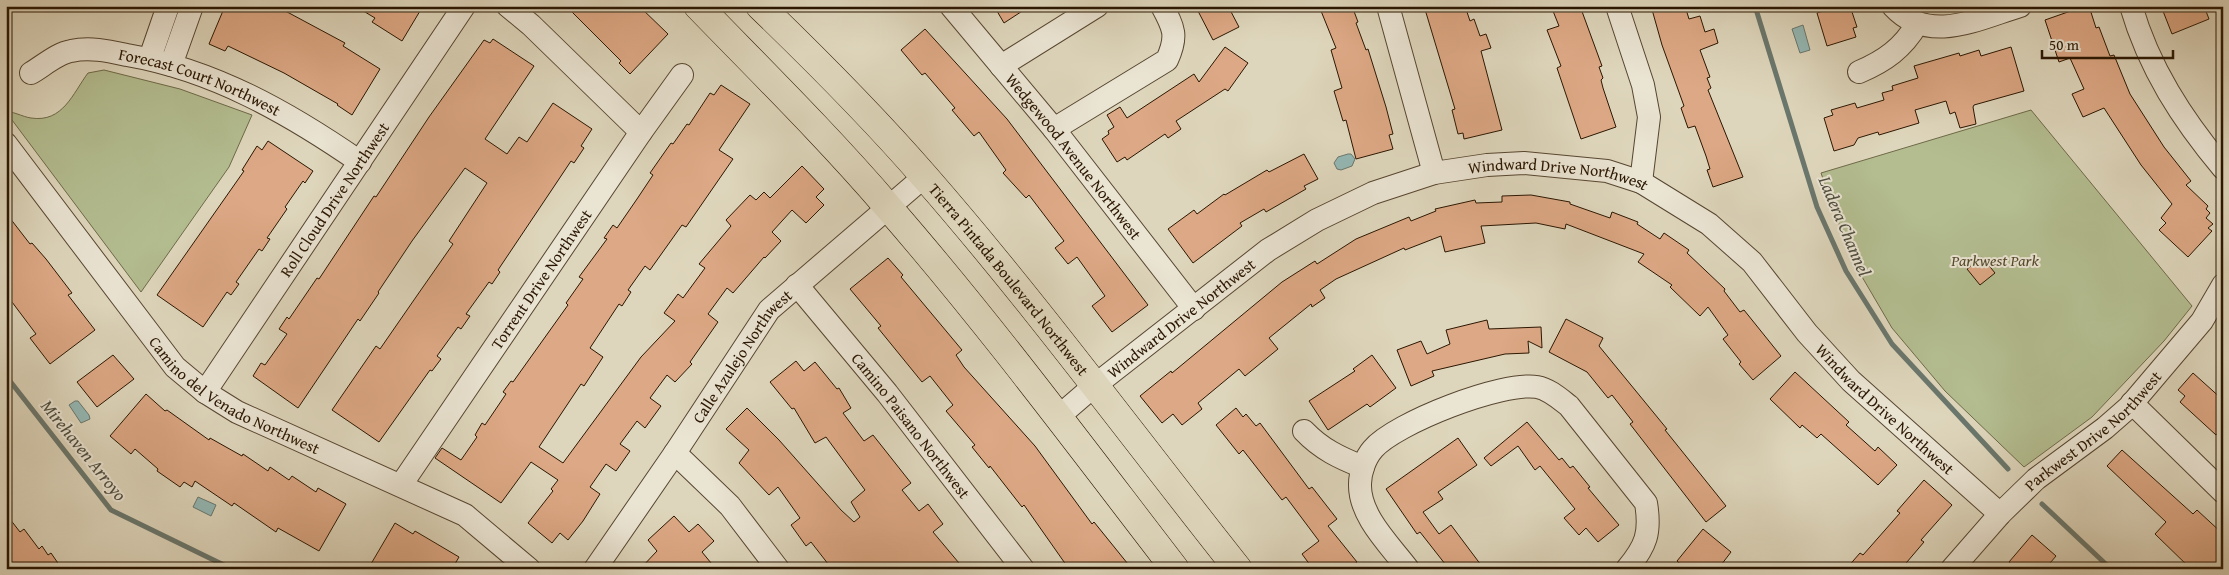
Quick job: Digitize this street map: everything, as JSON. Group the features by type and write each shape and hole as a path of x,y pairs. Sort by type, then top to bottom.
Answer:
{"main road":[{"path":"698,6 836,148 889,207 991,332 1175,569"},
{"name":"Tierra Pintada Boulevard Northwest","path":"760,6 857,101 925,176 994,258 1238,569"}],"street":[{"path":"150,58 168,6"},
{"path":"172,65 192,6"},
{"name":"Roll Cloud Drive Northwest","path":"205,392 464,6"},
{"path":"508,6 532,25 641,132"},
{"name":"Wedgewood Avenue Northwest","path":"951,6 1054,130 1194,309"},
{"path":"1001,66 1097,6"},
{"path":"1054,130 1168,60 1174,45 1174,29 1162,6"},
{"path":"1388,6 1434,173"},
{"path":"1617,6 1643,85 1649,117 1641,182"},
{"path":"1893,6 1914,23 1931,28 1947,27 2020,6"},
{"path":"2131,6 2144,44 2166,90 2197,137 2223,168"},
{"path":"1859,72 1875,65 1892,54 1908,39 1914,23"},
{"name":"Forecast Court Northwest","path":"31,73 68,51 91,48 150,58 255,98 302,122 360,162"},
{"name":"Torrent Drive Northwest","path":"401,485 641,132 682,75"},
{"name":"Camino del Venado Northwest","path":"6,144 175,367 205,392 237,412 466,515 529,569"},
{"name":"Windward Drive Northwest","path":"1058,417 1094,386 1268,250 1317,220 1373,193 1434,173 1487,165 1524,163 1606,171 1641,182 1709,224 1752,262 1807,333 1852,381 2000,514"},
{"name":"Calle Azulejo Northwest","path":"595,569 675,453 769,310 925,176"},
{"name":"Camino Paisano Northwest","path":"797,285 887,392 1023,569"},
{"name":"Parkwest Drive Northwest","path":"1952,569 2000,514 2044,472 2106,428 2132,403 2202,321 2223,285"},
{"path":"1408,569 1374,525 1362,500 1360,484 1363,467 1372,450 1391,433 1409,423 1487,394 1514,387 1537,387 1556,396 1569,406 1646,503 1649,522 1645,541 1627,569"},
{"path":"2132,403 2223,492"},
{"path":"1304,431 1318,445 1331,453 1363,467"},
{"path":"675,453 730,506 778,569"}],"green space":[{"path":"104,70 180,89 252,115 229,167 141,292 6,112 31,118 51,116 66,105 88,73"},
{"name":"Parkwest Park","path":"2031,110 2192,306 2164,341 2092,417 2024,467 1945,391 1892,328 1851,258 1821,173"}],"water":[{"path":"1803,25 1810,50 1800,53 1792,29"},
{"path":"1351,154 1355,159 1352,166 1341,170 1337,169 1334,163 1338,157"},
{"path":"78,401 90,419 81,423 69,405"},
{"path":"198,497 216,505 211,516 193,507"}],"building":[{"path":"225,6 276,6 345,43 343,46 380,69 352,115 338,104 284,73 228,46 225,51 209,44"},
{"path":"355,6 423,6 402,41 372,22 375,18"},
{"path":"566,6 639,6 668,34 630,74 619,63 621,61"},
{"path":"994,6 1030,6 1004,23"},
{"path":"1206,6 1228,6 1239,27 1213,40 1198,11"},
{"path":"1319,6 1352,6 1358,22 1356,23 1366,50 1368,49 1386,107 1393,134 1389,135 1393,149 1356,159 1346,120 1343,121 1334,91 1342,88 1331,50 1336,48"},
{"path":"1424,6 1465,6 1470,21 1474,19 1480,36 1486,34 1491,48 1481,51 1502,130 1464,139 1463,133 1458,134 1452,110 1455,109"},
{"path":"1551,6 1580,6 1602,66 1599,67 1603,78 1601,80 1616,127 1581,139 1557,68 1561,66 1547,30 1559,26"},
{"path":"1651,6 1685,6 1689,19 1700,16 1705,32 1714,29 1718,43 1700,50 1710,77 1707,78 1711,88 1708,90 1743,177 1713,187 1707,170 1710,169 1695,126 1688,128 1681,108 1684,106 1662,45"},
{"path":"1839,6 1850,6 1857,27 1853,28 1856,37 1827,46 1817,13"},
{"path":"2089,6 2096,28 2099,27 2110,56 2114,55 2130,94 2164,147 2191,181 2186,185 2208,206 2206,209 2210,213 2206,218 2213,224 2208,228 2212,231 2188,257 2159,230 2166,223 2161,218 2172,204 2141,165 2104,108 2083,117 2072,94 2084,89 2070,58 2059,62 2045,20"},
{"path":"2161,6 2204,6 2209,19 2172,34"},
{"path":"925,29 1007,119 1148,305 1112,332 1092,306 1105,296 1077,257 1068,264 1055,248 1064,241 1029,195 1026,198 1003,173 1006,170 979,132 974,136 952,110 955,108 925,73 922,75 901,50"},
{"path":"493,39 534,66 485,139 507,154 519,137 527,142 553,103 592,129 581,146 584,148 574,163 571,161 498,270 500,272 492,284 489,282 466,314 470,316 461,329 458,327 437,356 441,359 432,371 430,370 379,442 332,410 376,346 380,349 453,244 449,241 487,183 465,168 412,241 360,321 358,319 298,408 253,376 261,363 265,365 287,334 279,329 287,317 289,319 317,278 319,279 429,117 484,40 490,43"},
{"path":"1225,47 1248,63 1228,91 1225,89 1176,121 1181,129 1168,138 1165,134 1127,160 1125,157 1117,162 1102,139 1114,127 1107,115 1120,107 1127,118 1194,74 1199,82"},
{"path":"2011,47 2024,91 1974,105 1976,124 1960,128 1955,112 1950,114 1946,101 1915,110 1919,123 1879,135 1878,132 1858,138 1854,145 1834,151 1824,118 1833,115 1831,110 1855,103 1857,108 1884,100 1882,93 1893,90 1892,86 1918,78 1914,66 1959,53 1960,56 1979,50 1981,56"},
{"path":"721,85 750,104 719,150 733,159 686,227 682,225 650,270 645,266 628,290 631,292 622,306 619,304 590,348 603,357 584,386 581,384 539,447 563,463 641,357 675,321 664,313 678,294 683,298 705,268 699,264 731,226 726,220 750,195 756,200 764,192 770,198 802,166 824,189 816,197 824,205 806,223 792,210 772,232 781,241 764,257 733,293 727,288 708,314 718,322 690,362 692,364 675,382 667,375 650,398 661,406 645,428 637,421 620,444 630,451 616,471 606,464 590,487 600,494 583,521 568,540 560,533 552,543 528,523 553,491 551,489 558,480 531,462 501,503 435,458 442,448 461,460 477,437 475,435 482,423 485,425 506,394 503,392 511,381 513,382 568,305 566,303 583,279 579,277 607,239 604,238 613,225 617,228 653,175 650,173 671,143 673,144 687,124 689,125 710,93 714,95"},
{"path":"268,141 313,171 305,183 303,181 285,207 287,209 267,238 270,239 262,251 259,249 236,282 239,284 231,295 227,292 203,327 157,295 244,171 242,170 257,146 262,150"},
{"path":"1304,154 1318,179 1304,186 1306,189 1266,212 1264,209 1240,223 1242,226 1193,263 1168,229 1194,210 1197,214 1224,194 1267,170 1269,172"},
{"path":"1531,195 1570,202 1570,204 1610,218 1612,212 1638,222 1637,224 1660,239 1664,233 1689,250 1687,253 1725,289 1724,291 1740,312 1744,310 1781,356 1753,380 1739,364 1741,362 1723,339 1728,335 1708,307 1700,316 1670,287 1672,285 1638,262 1644,254 1566,224 1565,229 1536,223 1481,226 1485,243 1445,252 1441,236 1405,250 1404,248 1336,279 1320,290 1325,298 1312,307 1311,304 1269,338 1278,349 1245,376 1239,369 1198,403 1202,409 1182,425 1173,414 1162,423 1140,396 1171,371 1172,373 1282,282 1315,261 1317,264 1356,239 1409,217 1411,221 1436,211 1435,209 1475,200 1476,203 1502,202 1502,196"},
{"path":"6,213 30,244 32,243 46,259 72,293 68,295 95,330 50,364 30,338 36,334 6,294"},
{"path":"1982,257 1995,273 1980,285 1967,269"},
{"path":"888,258 903,275 901,277 962,350 956,355 964,367 1035,446 1092,524 1094,522 1132,569 1069,569 1024,505 1022,507 990,466 989,468 972,447 975,445 946,411 953,405 930,376 922,382 878,328 881,326 850,289"},
{"path":"1566,319 1603,338 1599,346 1667,429 1665,430 1726,506 1706,522 1630,424 1633,422 1612,395 1608,398 1587,372 1549,352"},
{"path":"1487,320 1489,329 1541,327 1542,348 1528,341 1529,353 1505,354 1432,371 1434,376 1411,386 1397,350 1421,341 1427,354 1450,344 1446,330"},
{"path":"113,355 134,379 97,407 77,382"},
{"path":"1372,355 1396,388 1370,407 1367,404 1328,430 1309,401 1355,371 1353,369"},
{"path":"796,361 804,371 815,362 837,389 839,388 851,408 843,413 864,441 873,435 911,483 902,490 919,511 928,504 943,524 933,532 964,569 832,569 811,542 806,546 791,525 800,518 778,487 769,495 739,463 749,450 726,429 747,408 779,440 841,510 854,522 860,517 851,502 865,490 826,437 815,443 794,408 792,409 770,382"},
{"path":"1795,372 1849,422 1846,425 1875,451 1878,447 1897,465 1878,485 1821,434 1817,438 1802,425 1800,428 1770,399"},
{"path":"2193,373 2223,400 2223,427 2216,435 2180,402 2185,396 2178,390"},
{"path":"146,394 165,411 167,410 209,440 210,438 242,456 243,454 268,471 270,467 289,480 292,476 316,492 318,488 346,504 319,551 278,528 276,532 234,503 232,506 195,481 192,487 184,482 180,487 157,471 158,469 135,449 131,454 110,436"},
{"path":"1236,408 1243,417 1246,414 1256,426 1260,423 1309,489 1312,487 1337,519 1328,526 1357,562 1348,569 1313,569 1302,554 1319,541 1286,497 1282,500 1243,450 1239,454 1216,425"},
{"path":"1527,422 1559,460 1562,458 1570,468 1573,466 1590,487 1588,488 1619,525 1598,542 1586,528 1579,535 1564,518 1575,509 1540,466 1535,470 1518,446 1491,466 1484,458"},
{"path":"1458,438 1477,465 1438,492 1443,499 1423,512 1439,534 1451,525 1484,569 1449,569 1420,532 1417,534 1386,489"},
{"path":"2122,450 2193,514 2197,510 2223,534 2223,569 2191,569 2155,534 2166,522 2107,466"},
{"path":"1924,480 1952,505 1921,540 1924,542 1901,569 1846,569 1860,553 1863,555 1900,513 1897,511"},
{"path":"6,514 20,532 24,529 39,549 42,546 48,555 51,553 62,569 6,569"},
{"path":"674,516 689,532 698,524 714,541 702,552 716,569 640,569 657,551 648,540"},
{"path":"395,523 413,534 415,531 459,557 452,569 368,569"},
{"path":"1703,529 1731,552 1718,569 1686,569 1677,561"},
{"path":"2032,535 2056,556 2045,569 2017,569 2009,562"}],"waterway":[{"name":"Ladera Channel","path":"1755,6 1817,207 1846,271 1892,344 2008,469"},
{"name":"Mirehaven Arroyo","path":"6,376 111,510 232,569"},
{"name":"Ladera Channel","path":"2042,504 2111,569"}]}
